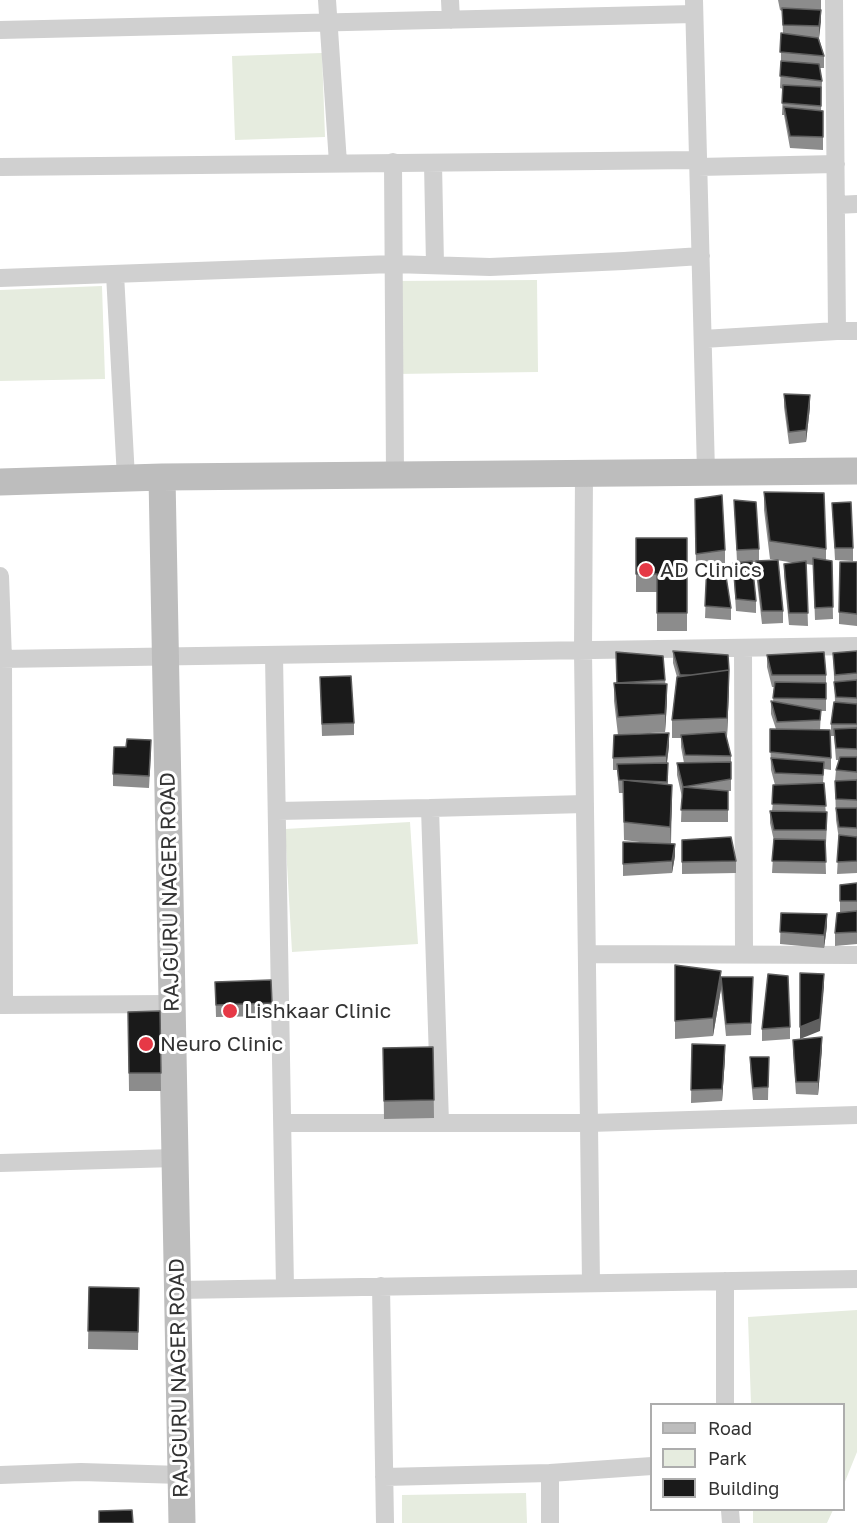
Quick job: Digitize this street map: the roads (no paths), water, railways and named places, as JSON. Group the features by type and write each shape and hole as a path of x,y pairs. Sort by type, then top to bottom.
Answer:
{"street":[{"path":"327,0 338,163"},
{"path":"450,0 451,20"},
{"path":"834,0 837,331"},
{"path":"0,30 451,20 694,7 706,472"},
{"path":"0,167 393,162 836,164"},
{"path":"393,162 395,475"},
{"path":"433,163 435,265"},
{"path":"836,205 857,204"},
{"path":"0,278 393,264 490,267 701,256"},
{"path":"115,274 126,478"},
{"path":"703,339 857,331"},
{"path":"0,482 162,477 857,471"},
{"path":"584,473 583,651 591,1282"},
{"name":"RAJGURU NAGER ROAD","path":"162,477 182,1523"},
{"path":"0,576 2,1005 172,1004"},
{"path":"2,659 857,646"},
{"path":"743,648 744,954"},
{"path":"274,656 285,1288"},
{"path":"277,811 585,804"},
{"path":"430,808 440,1123"},
{"path":"587,954 857,955"},
{"path":"283,1123 589,1123 857,1114"},
{"path":"0,1162 175,1158"},
{"path":"177,1290 857,1279"},
{"path":"724,1281 724,1403"},
{"path":"381,1286 385,1523"},
{"path":"384,1477 550,1473 650,1466"},
{"path":"0,1474 81,1472 181,1475"},
{"path":"550,1473 550,1523"}],"place":[{"name":"AD Clinics","path":"646,570"},
{"name":"Lishkaar Clinic","path":"230,1011"},
{"name":"Neuro Clinic","path":"146,1044"}]}
